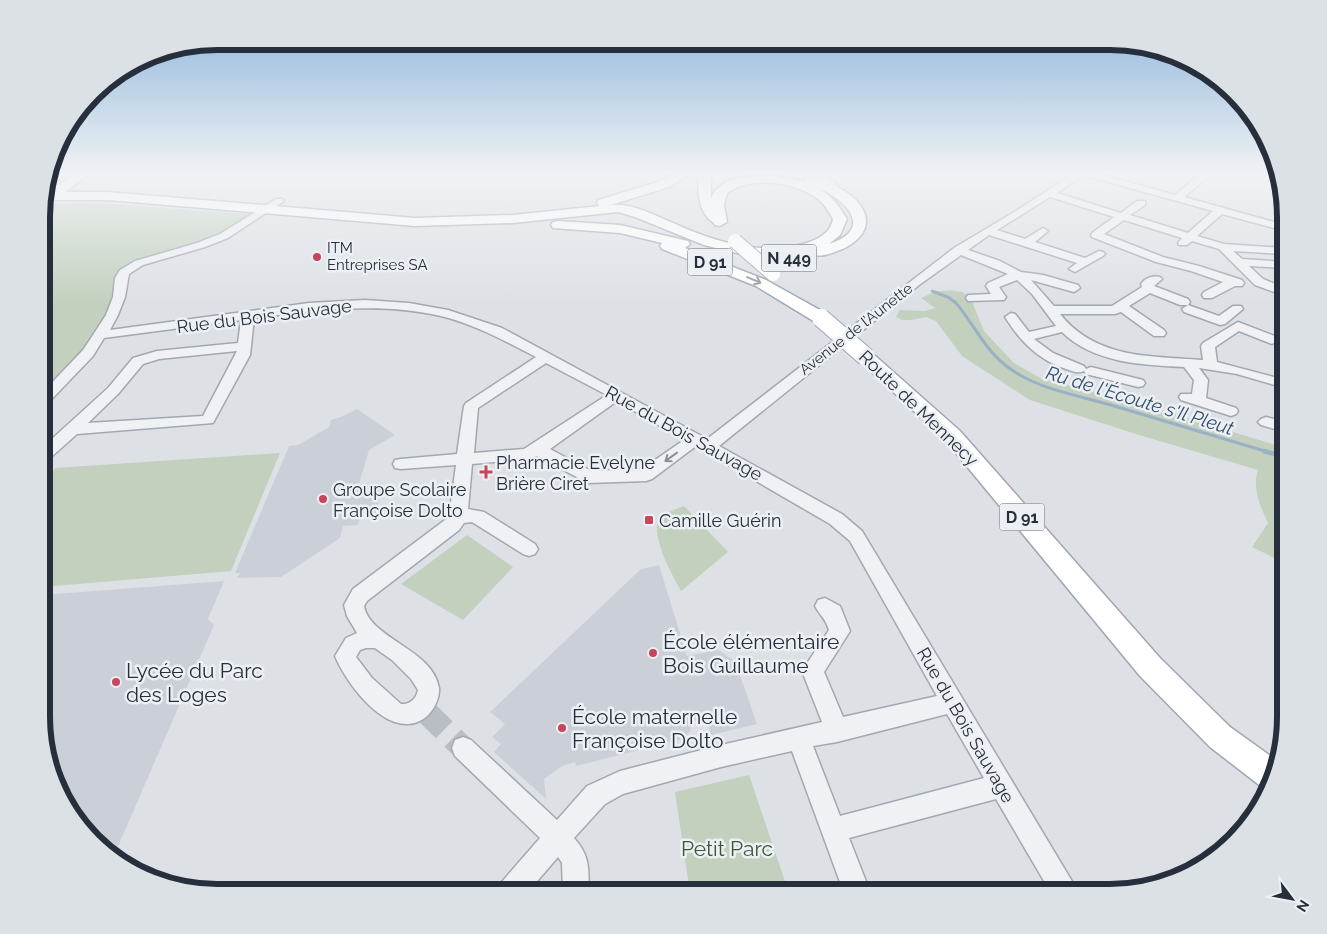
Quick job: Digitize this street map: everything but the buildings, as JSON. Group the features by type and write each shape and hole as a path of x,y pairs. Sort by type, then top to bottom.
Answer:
{"main road":[{"name":"D 91","path":"297,216 396,226 541,224 592,226 647,239 719,266 761,284 821,318"},
{"name":"D 91","path":"318,216 415,222 477,221 540,216"},
{"name":"D 91","path":"643,216 709,243 734,250 765,252 794,250 826,240 837,230 840,219 838,216"},
{"name":"D 91","path":"718,216 718,219 735,241 821,318"},
{"name":"N 449","path":"592,226 638,232 728,254 762,258 794,257 837,246 852,238 861,221 860,216"},
{"name":"Route de Mennecy","path":"821,318 953,436 1130,645 1220,737 1267,773"},
{"name":"Route de Mennecy","path":"1169,685 1230,735 1270,764"}],"street":[{"path":"50,393 88,353 100,336 112,315 121,290 121,278 127,269 150,259 218,239 235,231 258,216"},
{"name":"Avenue de l’Aunette","path":"538,449 588,477 646,475 702,442 958,250 1013,216"},
{"path":"1277,250 1223,247 1122,216 1096,235 1160,260 1195,268 1233,282 1256,283 1277,290"},
{"path":"1179,246 1214,216"},
{"path":"1240,216 1277,226"},
{"path":"988,230 1084,262"},
{"path":"1027,243 1043,231"},
{"path":"1223,247 1240,262 1256,283 1277,294"},
{"path":"958,250 1011,270 1020,276 1030,285 1063,328 1086,344 1117,356 1151,362 1211,366 1277,382"},
{"path":"1074,271 1084,262 1099,254"},
{"path":"1240,262 1277,264"},
{"path":"972,298 1000,297 992,286 1003,277 1037,275 1074,288"},
{"path":"1208,295 1233,282"},
{"path":"1049,310 1115,310 1152,283 1186,305 1220,322 1238,326 1272,340"},
{"name":"Rue du Bois Sauvage","path":"100,336 248,317 309,307 365,304 409,307 448,314 497,330 702,442 836,519 856,536 952,703 1061,884"},
{"path":"1121,306 1158,333"},
{"path":"1220,322 1236,309"},
{"path":"73,429 212,423 243,355 248,317"},
{"path":"1011,318 1025,337 1048,358 1138,384"},
{"path":"1211,366 1208,346 1238,326"},
{"path":"1025,337 1063,328"},
{"path":"50,449 113,391 135,363 157,355 245,346"},
{"path":"1113,376 1117,356"},
{"path":"364,637 345,656 348,665 370,691 396,713 408,715 424,711 428,695 427,684 405,657 364,637 354,612 354,605 360,595 452,525 458,518 471,406 546,357"},
{"path":"1188,363 1201,380 1192,399 1231,411"},
{"path":"401,464 527,454 538,449 617,395"},
{"path":"1266,422 1277,425"},
{"path":"458,518 478,517 529,549"},
{"path":"825,606 833,612 840,631 813,671 837,731"},
{"path":"516,884 596,795 620,783 721,756 837,731 952,703"},
{"path":"798,739 854,884"},
{"path":"463,748 558,837 575,858 576,884"},
{"path":"834,830 1001,786"}],"shaded area":[{"name":"Groupe Scolaire Françoise Dolto","path":"357,409 395,435 369,450 359,484 383,483 376,513 362,514 358,525 343,526 340,538 281,577 237,578 240,573 235,573 289,446 298,445 329,427 331,420"},
{"path":"659,565 687,656 718,650 735,661 757,724 711,735 707,719 692,721 690,732 679,740 576,766 575,762 562,766 544,779 546,799 494,752 501,744 492,737 505,724 490,712 641,569"},
{"name":"Lycée du Parc des Loges","path":"224,581 208,619 214,625 116,851 91,827 72,801 59,771 53,750 50,728 50,594"}],"green space":[{"path":"50,216 259,216 235,231 150,259 124,272 119,297 66,377 50,393"},
{"path":"951,290 962,292 974,299 973,304 984,331 1014,363 1042,379 1129,400 1277,446 1277,559 1252,547 1268,523 1256,490 1258,470 1030,400 962,356 936,321 926,317 902,320 896,317 900,310 925,311 935,308 921,298 934,292"},
{"path":"280,453 231,571 50,586 50,475 55,468"},
{"path":"684,506 728,552 681,591 663,555 657,525 658,516"},
{"path":"467,535 513,567 463,620 401,584"},
{"name":"Petit Parc","path":"749,775 786,884 689,884 675,792"}],"waterway":[{"name":"Ru de l'Écoute s'Il Pleut","path":"932,291 938,293"},
{"name":"Ru de l'Écoute s'Il Pleut","path":"934,292 948,297 956,303 998,358 1005,365 1030,380 1056,390 1268,452"},
{"name":"Ru de l'Écoute s'Il Pleut","path":"1264,451 1277,455"}],"tunnel":[{"path":"427,713 463,748"}],"place":[{"name":"ITM Entreprises SA","path":"317,257"},
{"name":"Pharmacie Evelyne Brière Ciret","path":"486,472"},
{"name":"Groupe Scolaire Françoise Dolto","path":"323,499"},
{"name":"Camille Guérin","path":"649,520"},
{"name":"École élémentaire Bois Guillaume","path":"653,653"},
{"name":"Lycée du Parc des Loges","path":"116,682"},
{"name":"École maternelle Françoise Dolto","path":"562,728"}]}
